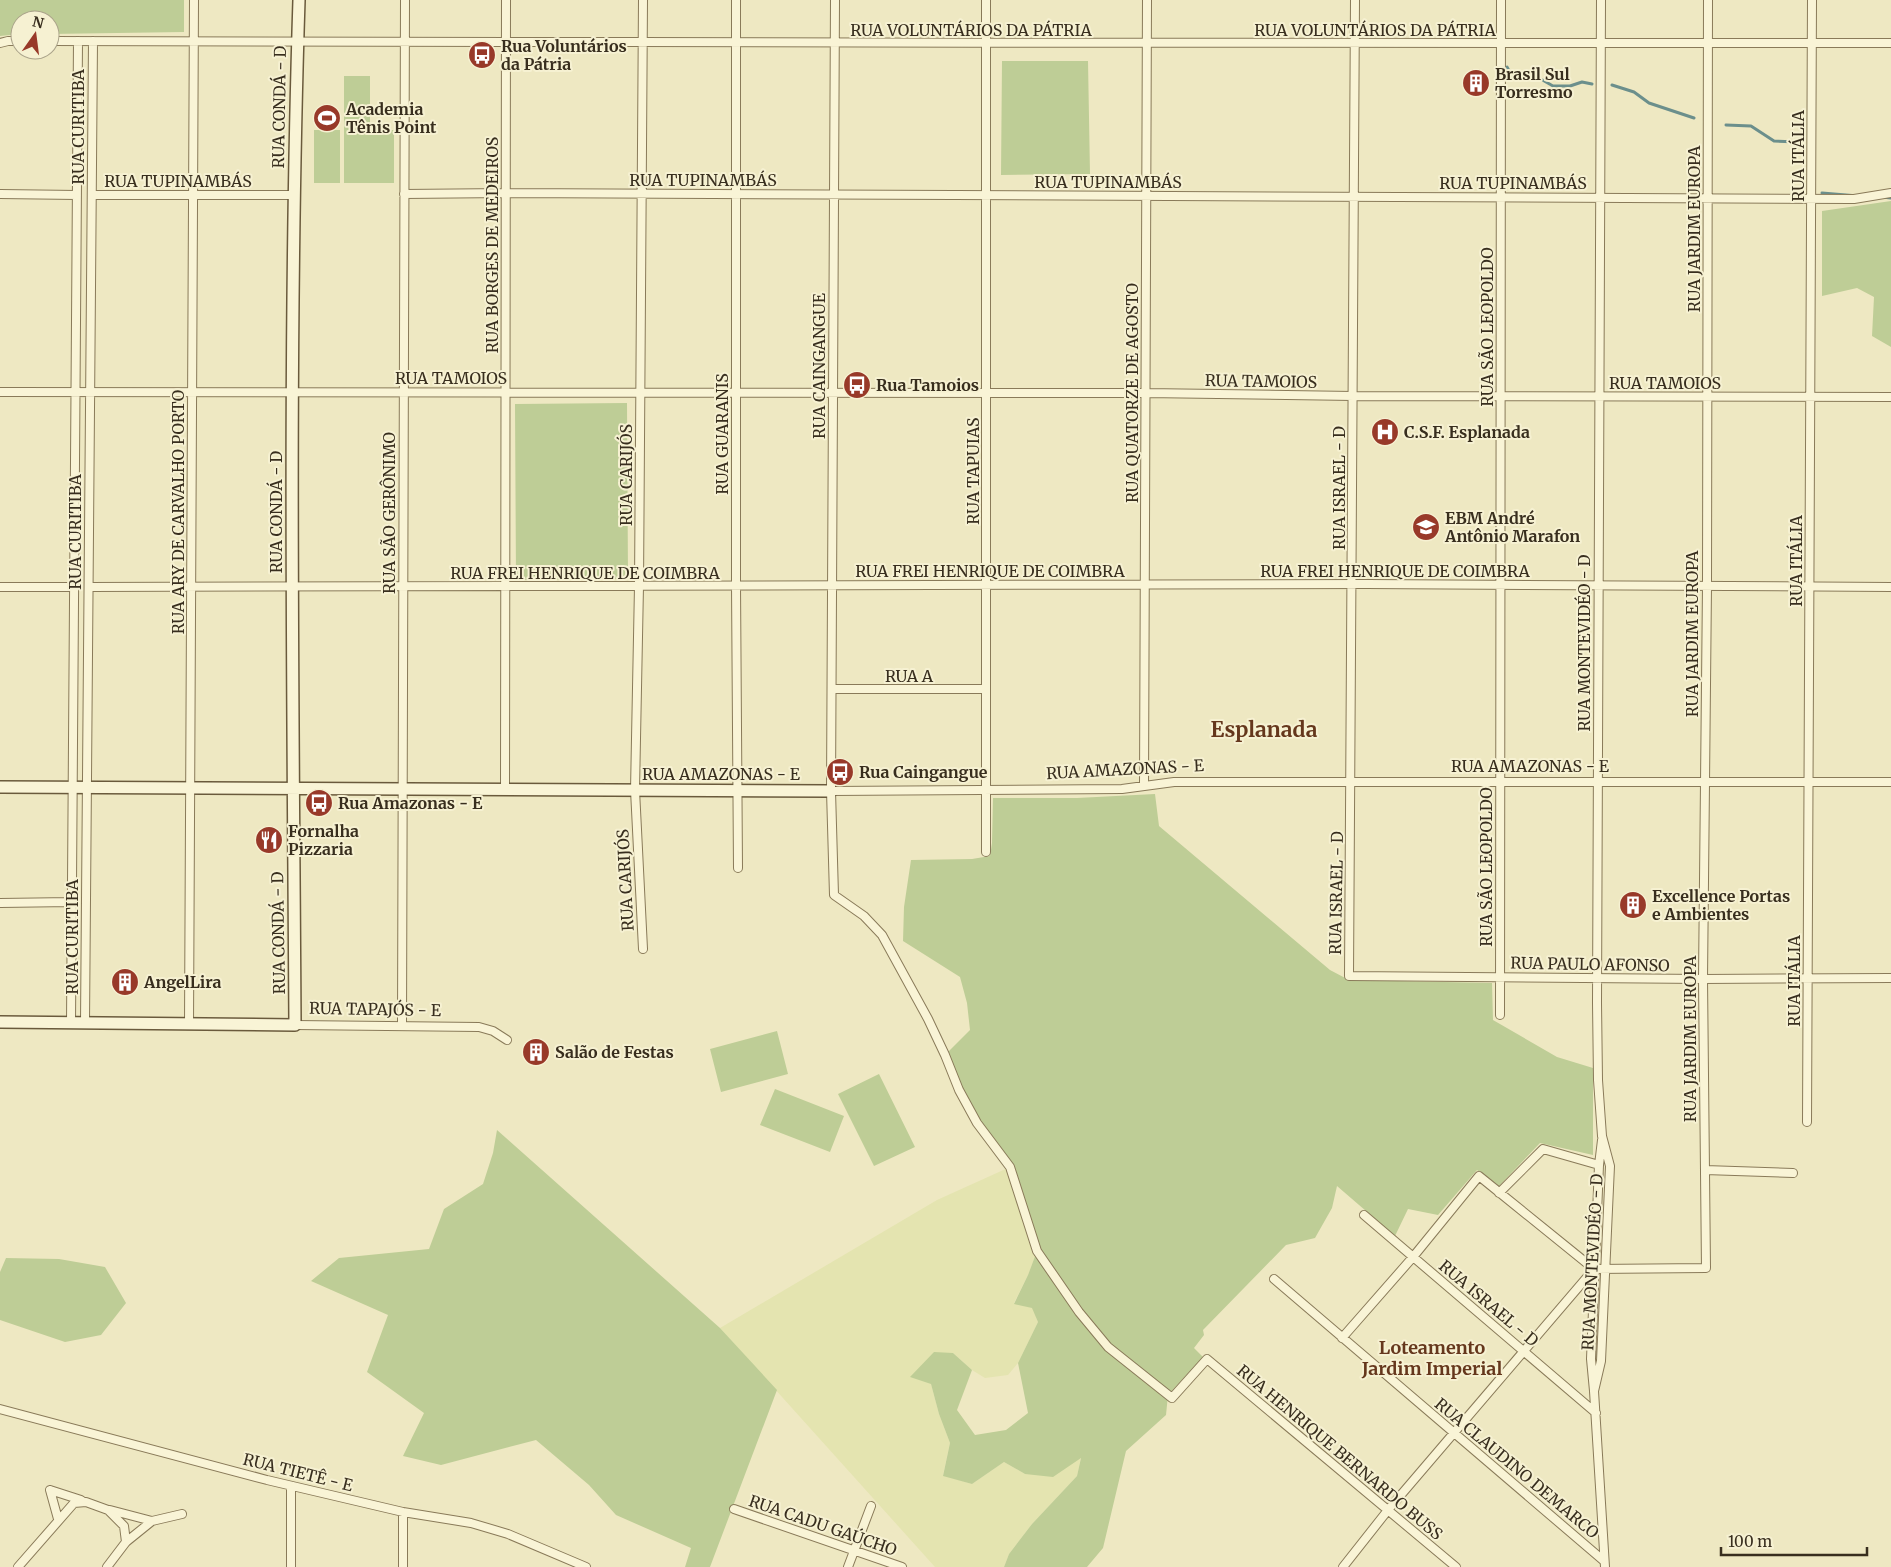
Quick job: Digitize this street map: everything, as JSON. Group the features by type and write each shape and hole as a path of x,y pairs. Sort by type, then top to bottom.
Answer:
{"street":[{"name":"RUA ARY DE CARVALHO PORTO","path":"189,1024 194,0"},
{"name":"RUA CONDÁ - D","path":"295,1025 292,788 292,392 294,195 299,0"},
{"name":"RUA SÃO GERÔNIMO","path":"402,1026 405,0"},
{"name":"RUA BORGES DE MEDEIROS","path":"505,790 506,0"},
{"name":"RUA CARIJÓS","path":"642,949 635,790 639,586 643,0"},
{"name":"RUA GUARANIS","path":"736,0 738,868"},
{"name":"RUA CAINGANGUE","path":"835,0 831,791 834,895 864,916 882,936 928,1019 945,1055 958,1090 977,1123 1010,1167 1037,1251 1079,1312 1108,1347 1172,1398 1208,1358"},
{"name":"RUA TAPUIAS","path":"986,0 986,852"},
{"name":"RUA QUATORZE DE AGOSTO","path":"1144,786 1147,0"},
{"name":"RUA ISRAEL - D","path":"1349,976 1355,0"},
{"name":"RUA SÃO LEOPOLDO","path":"1500,1015 1501,0"},
{"name":"RUA MONTEVIDÉO - D","path":"1594,1391 1601,1361 1610,1166 1602,1136 1598,1080 1597,978 1601,0"},
{"name":"RUA JARDIM EUROPA","path":"1604,1269 1706,1268 1703,979 1707,586 1708,0"},
{"name":"RUA ITÁLIA","path":"1807,1122 1812,0"},
{"name":"RUA VOLUNTÁRIOS DA PÁTRIA","path":"60,41 297,40 987,44 1891,43"},
{"name":"RUA CURITIBA","path":"71,1023 78,41"},
{"name":"RUA CURITIBA","path":"85,1023 93,41"},
{"name":"RUA TUPINAMBÁS","path":"404,194 1854,199 1891,193"},
{"path":"0,194 76,195"},
{"name":"RUA TUPINAMBÁS","path":"92,195 294,195"},
{"name":"RUA TAMOIOS","path":"0,392 1146,393 1353,396 1891,397"},
{"name":"RUA FREI HENRIQUE DE COIMBRA","path":"88,587 1352,584 1891,587"},
{"path":"0,587 74,587"},
{"name":"RUA A","path":"832,690 986,689"},
{"name":"RUA AMAZONAS - E","path":"0,787 831,791 1122,789 1174,782 1891,782"},
{"path":"0,902 72,902"},
{"name":"RUA PAULO AFONSO","path":"1349,976 1703,979 1891,978"},
{"name":"RUA TAPAJÓS - E","path":"0,1022 479,1027 493,1031 507,1040"},
{"name":"RUA MONTEVIDÉO - D","path":"1602,1136 1598,1165 1590,1359 1596,1412 1605,1564"},
{"path":"1499,1193 1543,1149 1598,1165"},
{"path":"1705,1170 1793,1173"},
{"path":"1342,1338 1413,1257 1479,1176 1594,1269 1604,1269"},
{"name":"RUA ISRAEL - D","path":"1364,1215 1596,1412"},
{"path":"1343,1567 1388,1510 1594,1269"},
{"name":"RUA CLAUDINO DEMARCO","path":"1274,1279 1605,1564"},
{"path":"1591,1322 1603,1323"},
{"name":"RUA HENRIQUE BERNARDO BUSS","path":"1208,1358 1456,1567"},
{"name":"RUA TIETÊ - E","path":"0,1409 292,1486 403,1512 471,1523 499,1531 586,1567"},
{"path":"291,1567 292,1486"},
{"path":"58,1519 50,1490 108,1510 152,1521"},
{"path":"18,1567 58,1519 74,1503 86,1502"},
{"path":"848,1567 871,1506"},
{"name":"RUA CADU GAÚCHO","path":"734,1509 902,1567"},
{"path":"108,1510 124,1526 126,1542"},
{"path":"403,1512 403,1567"},
{"path":"106,1567 126,1542 152,1521 182,1514"}],"green space":[{"path":"0,0 184,0 184,32 60,34 60,10 10,10 10,35 0,36"},
{"path":"1002,61 1088,61 1090,174 1001,175"},
{"path":"344,76 370,76 370,130 394,130 394,183 344,183"},
{"path":"314,130 340,130 340,183 314,183"},
{"path":"1891,201 1891,347 1872,336 1874,297 1857,288 1822,296 1822,211"},
{"path":"627,403 628,579 516,580 515,404"},
{"path":"1155,794 1159,826 1330,970 1349,980 1492,983 1493,1020 1557,1057 1593,1068 1593,1155 1540,1143 1498,1187 1477,1170 1438,1215 1408,1209 1395,1236 1337,1186 1332,1208 1315,1238 1286,1245 1203,1330 1204,1335 1194,1348 1203,1357 1168,1395 1166,1415 1126,1451 1103,1548 1087,1567 1004,1567 1009,1554 1032,1524 1077,1476 1081,1458 1053,1477 1025,1474 1004,1462 972,1484 943,1476 950,1443 939,1414 931,1384 910,1377 934,1352 953,1353 972,1370 957,1410 975,1435 1006,1430 1028,1413 1018,1363 1038,1322 1032,1308 1014,1304 1037,1251 1010,1167 977,1123 945,1055 970,1030 967,1003 960,977 903,941 904,907 911,860 972,859 990,856 993,798 1077,798"},
{"path":"777,1031 788,1074 721,1092 710,1049"},
{"path":"879,1074 915,1147 874,1166 838,1094"},
{"path":"775,1089 844,1116 830,1152 760,1125"},
{"path":"497,1130 720,1328 777,1390 710,1567 685,1567 691,1548 616,1515 589,1485 536,1440 441,1465 403,1456 424,1413 367,1372 388,1315 311,1281 339,1258 429,1249 444,1209 483,1184 493,1153"},
{"path":"1010,1167 1037,1251 1014,1303 1033,1308 1038,1322 1018,1363 1008,1375 985,1378 972,1370 953,1353 931,1384 939,1414 950,1443 943,1475 972,1484 1004,1462 1025,1474 1081,1457 1077,1476 1032,1524 1009,1554 1004,1567 935,1567 720,1328 937,1200"},
{"path":"6,1258 59,1259 105,1267 126,1303 101,1335 65,1342 0,1320 0,1272"}],"waterway":[{"path":"1507,67 1513,78 1539,78 1553,86 1570,86 1582,82 1592,84"},
{"path":"1612,85 1634,92 1649,103 1694,118"},
{"path":"1726,125 1751,126 1774,141 1798,142"},
{"path":"1822,193 1858,196"},
{"path":"1882,197 1891,198"}],"place":[{"name":"Rua Voluntários da Pátria","path":"482,55"},
{"name":"Brasil Sul Torresmo","path":"1476,83"},
{"name":"Academia Tênis Point","path":"327,118"},
{"name":"Rua Tamoios","path":"857,385"},
{"name":"C.S.F. Esplanada","path":"1385,432"},
{"name":"EBM André Antônio Marafon","path":"1426,527"},
{"name":"Rua Caingangue","path":"840,772"},
{"name":"Rua Amazonas - E","path":"319,803"},
{"name":"Fornalha Pizzaria","path":"269,840"},
{"name":"Excellence Portas e Ambientes","path":"1633,905"},
{"name":"AngelLira","path":"125,982"},
{"name":"Salão de Festas","path":"536,1052"}],"district":[{"name":"Esplanada","path":"1264,729"},
{"name":"Loteamento Jardim Imperial","path":"1432,1357"}]}
